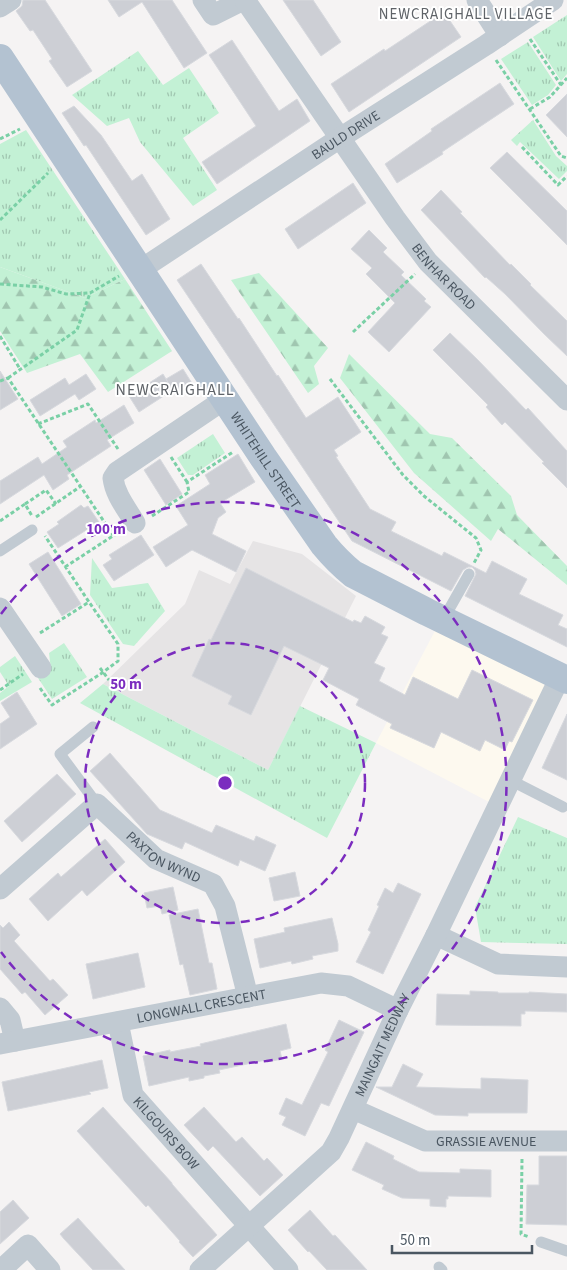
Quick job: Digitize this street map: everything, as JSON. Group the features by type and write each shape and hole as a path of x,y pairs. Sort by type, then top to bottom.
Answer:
{"main road":[{"name":"WHITEHILL STREET","path":"3,69 138,267 252,440 324,545 343,566 353,574 443,620 564,678"}],"street":[{"path":"0,7 11,0"},
{"path":"203,0 213,15 244,0"},
{"name":"BENHAR ROAD","path":"244,0 395,218 428,262 564,391"},
{"path":"477,0 501,35"},
{"name":"BAULD DRIVE","path":"138,267 553,0"},
{"path":"136,523 114,486 113,478 117,472 225,399"},
{"path":"0,608 22,640 36,667"},
{"name":"WHITEHILL STREET","path":"510,780 564,678"},
{"name":"MAINGAIT MEDWAY","path":"200,1270 331,1152 340,1138 398,1010 510,780"},
{"path":"0,889 96,804"},
{"name":"PAXTON WYND","path":"96,804 156,859 213,884 225,906 248,997"},
{"path":"436,934 498,964 567,967"},
{"name":"LONGWALL CRESCENT","path":"7,1042 322,983 348,986 398,1010"},
{"path":"0,1008 10,1020 7,1042"},
{"name":"KILGOURS BOW","path":"118,1022 133,1095 288,1270"},
{"name":"GRASSIE AVENUE","path":"353,1109 425,1141 567,1141"},
{"path":"1,1270 28,1245 50,1270"}],"lane":[{"path":"0,550 33,524"},
{"path":"443,620 469,574"},
{"path":"93,727 60,754 96,804"},
{"path":"510,780 563,807"},
{"path":"541,1242 567,1251"}],"path":[{"path":"560,85 528,36 501,35 530,109 561,156 567,158"},
{"path":"530,109 550,97 567,78"},
{"path":"522,147 558,185 567,176"},
{"path":"0,220 54,167"},
{"path":"353,332 428,262"},
{"path":"0,284 42,287 66,294 90,293 138,267"},
{"path":"0,381 8,378 77,330 90,293"},
{"path":"0,336 20,369"},
{"path":"8,378 113,535"},
{"path":"330,379 403,475 424,496 476,538 481,550 469,574"},
{"path":"38,424 88,404 128,464"},
{"path":"188,482 252,440"},
{"path":"65,566 113,535 152,516 189,492 188,482 161,442"},
{"path":"33,524 81,486"},
{"path":"0,521 46,490 56,504"},
{"path":"0,690 36,667 52,705 118,661 118,644 65,566 33,524 25,504"},
{"path":"22,640 43,632 89,602"},
{"path":"100,668 108,680"},
{"path":"522,1141 521,1234 541,1242"}],"shaded area":[{"path":"253,541 302,554 356,596 268,770 103,684 185,604 199,570 230,584"},
{"path":"437,627 549,682 491,803 376,743"}],"green space":[{"path":"567,15 567,74 561,81 533,37"},
{"path":"528,42 556,85 548,95 532,105 501,59"},
{"path":"138,51 163,85 189,68 219,113 183,138 217,190 193,206 140,142 129,118 107,126 72,95"},
{"path":"533,120 556,156 567,166 567,171 559,179 520,142 517,146 511,140"},
{"path":"26,130 125,279 85,298 0,267 0,144"},
{"path":"0,267 85,298 125,279 172,351 108,392 80,354 27,373 0,331"},
{"path":"259,273 328,348 314,366 319,384 308,393 231,280"},
{"path":"349,354 430,434 452,438 511,496 517,515 567,566 567,585 498,529 491,541 414,473 340,378"},
{"path":"213,434 225,453 193,475 188,475 177,458"},
{"path":"92,558 112,588 148,583 165,611 134,646 123,644 90,595"},
{"path":"64,643 87,677 52,699 38,678 51,670 49,653"},
{"path":"15,656 32,682 0,701 0,693 9,686 0,672 0,667"},
{"path":"103,684 268,770 300,706 376,743 327,838 80,703"},
{"path":"518,817 567,838 567,944 481,942 475,907"}],"building":[{"path":"23,0 45,0 92,71 67,87 49,61 52,59 33,30 30,31 16,11 22,6"},
{"path":"108,0 172,0 207,53 184,68 142,2 119,17"},
{"path":"283,0 313,0 341,42 321,56"},
{"path":"444,12 461,37 349,112 331,84"},
{"path":"232,40 279,111 297,99 310,121 217,184 202,162 256,126 209,55"},
{"path":"500,83 514,104 442,152 443,154 397,183 385,164 432,131 431,129"},
{"path":"567,94 567,137 546,115"},
{"path":"74,106 101,135 132,181 142,174 170,219 146,235 86,145 84,146 62,113"},
{"path":"507,152 567,211 567,245 490,168"},
{"path":"353,183 366,203 298,249 285,229"},
{"path":"441,190 462,212 460,213 510,265 567,321 567,356 505,294 485,278 421,210"},
{"path":"369,230 387,248 383,252 404,272 401,275 426,299 424,301 431,307 389,352 368,332 395,303 366,274 372,268 351,249"},
{"path":"201,264 306,418 338,397 361,432 334,450 338,456 336,457 370,509 396,522 391,531 442,556 444,552 486,573 492,561 527,579 519,594 563,615 558,625 567,629 567,647 465,596 476,574 472,567 463,570 451,591 352,541 177,280"},
{"path":"450,333 526,410 528,408 567,451 567,488 505,422 502,425 486,407 488,405 433,350"},
{"path":"183,369 193,385 176,395 173,390 139,412 129,396 163,374 166,379"},
{"path":"0,371 18,399 0,410"},
{"path":"86,374 96,389 79,400 75,394 40,416 30,400 65,378 69,385"},
{"path":"124,405 134,423 107,440 111,446 67,475 69,479 53,490 44,475 0,504 0,481 38,457 42,464 67,447 63,441 95,420 96,423"},
{"path":"238,454 255,482 220,503 226,512 218,518 212,534 246,551 236,572 192,550 166,567 153,547 188,525 176,506 210,484 205,475"},
{"path":"160,459 182,494 166,505 144,470"},
{"path":"81,505 84,508 88,506 99,522 58,548 47,532 59,524 57,522"},
{"path":"141,535 154,555 114,581 103,565 112,559 109,555"},
{"path":"48,552 81,604 62,616 29,564"},
{"path":"246,568 353,622 354,620 361,623 365,616 385,627 381,634 388,637 374,663 385,668 379,681 405,695 413,677 458,699 472,670 533,700 512,742 509,741 505,750 485,740 480,751 441,732 434,748 390,728 392,724 356,705 359,699 323,680 329,668 284,646 251,715 228,704 232,696 192,676"},
{"path":"17,692 37,724 0,749 0,724 10,717 1,703"},
{"path":"567,714 567,780 542,768"},
{"path":"110,753 160,810 212,833 216,825 254,841 256,836 276,845 265,871 240,860 238,866 185,842 182,849 147,834 90,771"},
{"path":"57,774 76,794 22,842 4,821"},
{"path":"105,839 125,862 87,896 82,890 48,921 29,899 58,873 61,877"},
{"path":"295,872 300,896 274,901 269,878"},
{"path":"398,883 421,894 383,974 356,962 371,932 368,930 385,888 393,893"},
{"path":"173,887 178,910 162,914 160,906 147,908 144,893"},
{"path":"198,909 209,963 212,963 217,989 190,995 183,964 180,965 169,915"},
{"path":"332,918 338,951 312,956 313,959 292,964 291,961 260,968 254,939 285,932 284,928"},
{"path":"9,922 20,935 14,941 50,981 53,979 68,995 45,1015 25,992 22,994 0,969 0,925 3,928"},
{"path":"138,953 145,987 93,999 86,964"},
{"path":"470,991 567,994 567,1012 525,1011 525,1014 521,1014 521,1026 436,1025 437,994 470,995"},
{"path":"339,1020 364,1032 329,1106 321,1103 305,1136 282,1125 286,1117 279,1114 286,1098 302,1105 328,1052 325,1050"},
{"path":"286,1024 291,1048 280,1051 282,1059 267,1062 266,1060 219,1070 220,1073 204,1076 204,1078 189,1081 189,1077 149,1086 143,1056 201,1046 200,1044"},
{"path":"102,1060 108,1088 89,1092 91,1094 8,1111 2,1082"},
{"path":"403,1064 423,1074 416,1087 481,1089 481,1078 528,1080 527,1113 468,1113 468,1116 435,1115 376,1087 392,1087"},
{"path":"103,1107 217,1235 193,1257 148,1205 146,1207 77,1131"},
{"path":"204,1107 236,1142 242,1137 264,1161 267,1158 283,1175 260,1196 213,1146 208,1151 184,1125"},
{"path":"366,1142 394,1156 393,1159 419,1172 460,1173 460,1169 491,1170 491,1197 448,1196 446,1207 430,1206 430,1199 402,1198 382,1189 384,1185 352,1170"},
{"path":"539,1156 567,1156 567,1225 526,1224 527,1185 539,1185"},
{"path":"13,1200 29,1218 0,1244 0,1212"},
{"path":"310,1210 367,1270 327,1270 308,1252 288,1230"},
{"path":"78,1218 125,1270 93,1270 64,1239 60,1234"}],"district":[{"name":"NEWCRAIGHALL VILLAGE","path":"466,14"},
{"name":"NEWCRAIGHALL","path":"175,389"}]}
